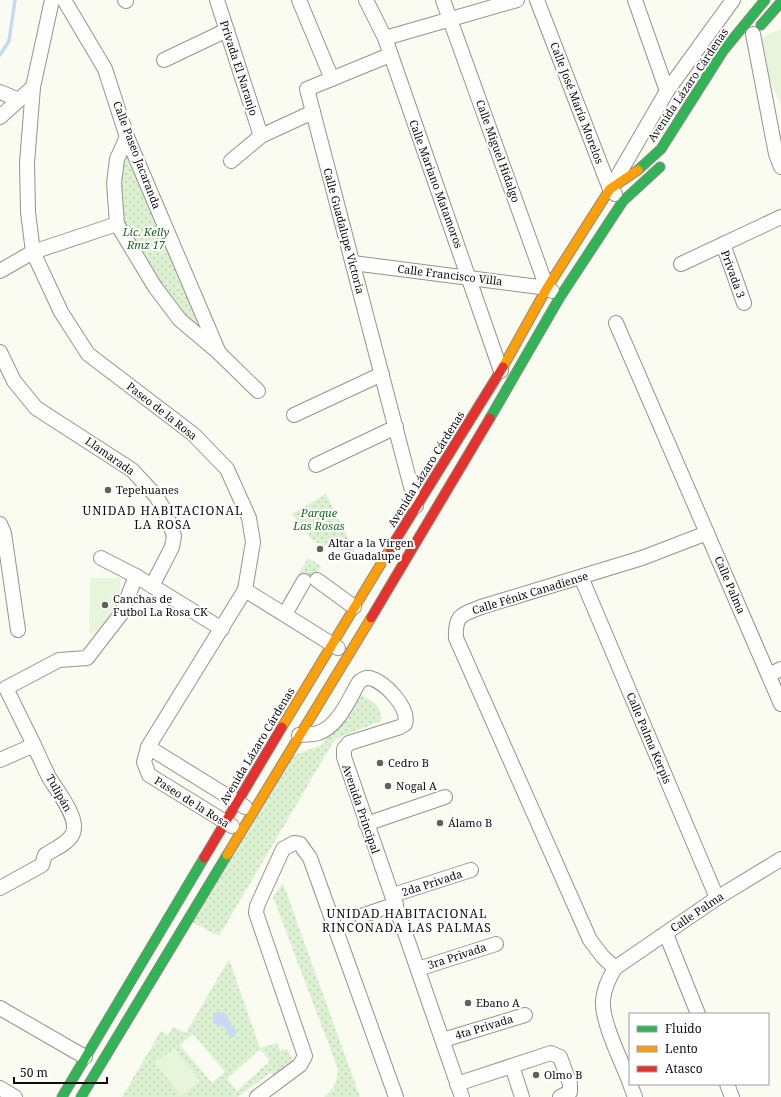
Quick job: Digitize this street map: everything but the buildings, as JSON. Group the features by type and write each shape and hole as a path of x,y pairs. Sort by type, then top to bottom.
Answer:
{"main road":[{"name":"Avenida Lázaro Cárdenas","path":"62,1097 354,607 501,371 547,288 610,189 645,165 661,149 723,51 765,0"},
{"path":"749,40 781,2"},
{"path":"81,1097 347,654 453,482 560,297 623,201 667,160"}],"street":[{"name":"Paseo de la Rosa","path":"52,0 33,87 27,163 28,212 33,252 61,312 88,354 193,434 227,469 249,518 253,542 245,590 148,747 144,762 149,775 240,832"},
{"name":"Calle Paseo Jacaranda","path":"64,0 105,69 127,137 219,353 258,390"},
{"name":"Privada El Naranjo","path":"217,0 261,136"},
{"path":"299,0 332,79 390,55"},
{"name":"Calle Mariano Matamoros","path":"366,0 385,38 501,371"},
{"name":"Calle Miguel Hidalgo","path":"443,0 547,288"},
{"path":"385,38 517,0"},
{"name":"Calle José María Morelos","path":"537,0 610,189 623,201"},
{"path":"635,0 667,91"},
{"path":"610,189 667,91 732,1"},
{"path":"164,60 227,30"},
{"path":"749,40 776,154 781,167"},
{"name":"Calle Guadalupe Victoria","path":"332,79 307,89 416,506"},
{"path":"0,117 33,87"},
{"path":"0,92 19,100"},
{"path":"231,161 261,136 313,112"},
{"path":"127,137 117,159 114,183 117,224 155,287 180,320 219,353"},
{"path":"681,264 781,217"},
{"path":"0,271 33,252 117,224"},
{"name":"Privada 3","path":"723,244 744,303"},
{"name":"Calle Francisco Villa","path":"353,263 547,288"},
{"path":"547,288 560,297"},
{"path":"616,323 707,533"},
{"name":"Llamarada","path":"0,352 14,381 36,408 132,470 156,496 166,513 174,536 172,547 152,586"},
{"path":"294,416 382,374"},
{"path":"316,465 396,427"},
{"path":"0,524 4,533 18,630"},
{"name":"Calle Fénix Canadiense","path":"615,968 603,957 590,940 456,638 455,624 463,614 481,607 642,558 707,533"},
{"name":"Calle Palma","path":"707,533 775,672 781,704"},
{"path":"101,558 136,576 222,629"},
{"path":"3,689 59,660 87,658 121,614 136,576"},
{"name":"Calle Palma Kerpis","path":"581,577 717,898"},
{"path":"285,614 310,581 354,607"},
{"path":"245,590 347,654"},
{"name":"Avenida Principal","path":"299,735 317,734 328,728 336,720 359,682 364,678 369,678 376,681 394,695 399,701 406,713 405,724 349,743 343,751 366,824 460,1090 512,1066 551,1053 560,1057 571,1089 567,1094 560,1097"},
{"name":"Tulipán","path":"0,888 42,865 45,855 68,840 73,834 74,824 69,810 49,778 34,745 3,689"},
{"path":"0,760 34,745"},
{"path":"148,747 253,811"},
{"path":"366,824 445,797"},
{"path":"257,1097 300,1066 305,1056 256,913 257,906 283,849 294,843 300,844 310,858 396,1097"},
{"name":"Calle Palma","path":"615,968 717,898 781,859"},
{"name":"2da Privada","path":"361,916 394,900 471,870"},
{"path":"666,934 698,1013"},
{"name":"3ra Privada","path":"418,969 496,944"},
{"path":"615,968 609,979 603,1001 608,1025 629,1080"},
{"path":"0,1008 85,1057"},
{"name":"4ta Privada","path":"443,1040 525,1015"},
{"path":"512,1066 522,1097"},
{"path":"631,1085 636,1097"},
{"path":"727,1085 732,1097"},
{"path":"0,1088 15,1097"}],"green space":[{"path":"781,29 781,105 753,41"},
{"name":"Lic. Kelly Rmz 17","path":"124,151 205,335 191,324 133,247 123,217 121,179"},
{"name":"Parque Las Rosas","path":"326,494 356,554 314,542 292,514"},
{"path":"308,558 321,566 297,607 283,601"},
{"name":"Canchas de Futbol La Rosa CK","path":"90,578 120,578 119,631 89,633"},
{"path":"357,693 375,703 380,710 381,721 335,739 219,936 192,922 292,756 322,745"},
{"path":"283,883 360,1097 324,1097 334,1085 337,1078 338,1069 273,897"},
{"path":"229,959 260,1048 277,1043 280,1051 287,1049 295,1064 276,1078 271,1072 238,1097 122,1097 161,1031 168,1035 173,1027 186,1033","holes":["193,1034 225,1072 212,1083 180,1045","260,1049 270,1061 237,1091 227,1079"]},
{"path":"174,1048 200,1081 181,1096 155,1063"}],"water":[{"path":"217,1012 222,1012 227,1015 231,1025 237,1031 235,1037 230,1037 223,1026 214,1024 212,1018"}],"waterway":[{"path":"0,55 9,41 15,0"}],"traffic: fast":[{"path":"638,170 661,149 723,51 765,0"},
{"path":"761,25 781,2"},
{"path":"490,418 560,297 623,201 660,167"},
{"path":"81,1097 227,855"},
{"path":"62,1097 204,858"}],"traffic: slow":[{"path":"503,367 547,288 610,189 638,170"},
{"path":"282,727 390,549"},
{"path":"227,855 371,618"}],"traffic: jam":[{"path":"390,549 503,367"},
{"path":"371,618 490,418"},
{"path":"204,858 282,727"}],"place":[{"name":"Tepehuanes","path":"108,490"},
{"name":"Altar a la Virgen de Guadalupe","path":"320,549"},
{"name":"Canchas de Futbol La Rosa CK","path":"105,605"},
{"name":"Cedro B","path":"380,763"},
{"name":"Nogal A","path":"388,786"},
{"name":"Álamo B","path":"440,823"},
{"name":"Ebano A","path":"468,1003"},
{"name":"Olmo B","path":"536,1075"}],"district":[{"name":"UNIDAD HABITACIONAL LA ROSA","path":"163,518"},
{"name":"UNIDAD HABITACIONAL RINCONADA LAS PALMAS","path":"407,921"}]}
